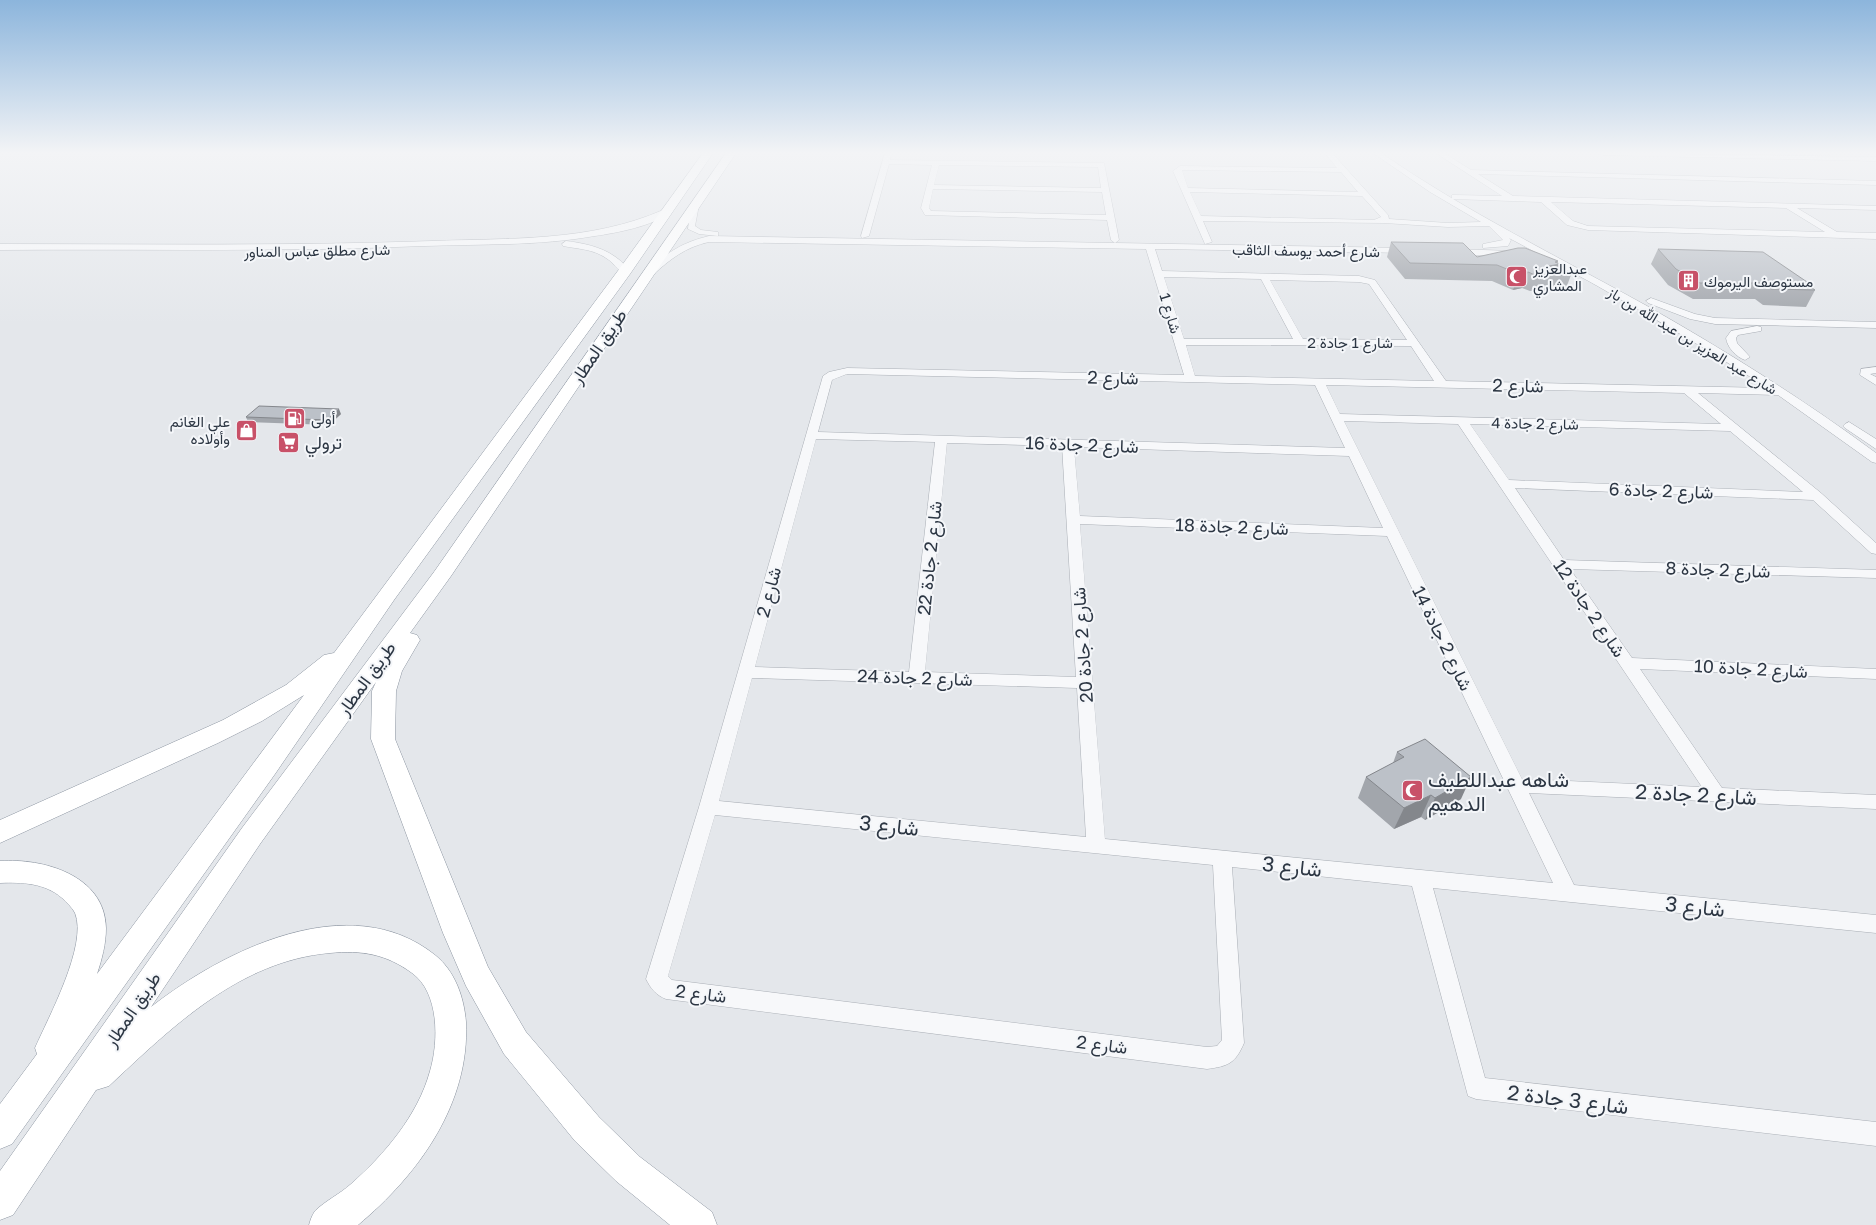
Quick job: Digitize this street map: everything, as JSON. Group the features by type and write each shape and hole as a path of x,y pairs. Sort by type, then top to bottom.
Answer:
{"highway":[{"name":"طريق المطار","path":"0,1132 266,767 387,595 635,274 691,210"},
{"name":"طريق المطار","path":"0,1202 251,836 442,576 635,274 666,212"},
{"path":"442,576 391,671 384,691 383,739 458,933 498,1017 532,1066 587,1129 628,1169 699,1225"},
{"path":"0,832 218,733 279,700 301,686 331,662 387,595"},
{"path":"0,872 35,873 60,881 78,894 89,913 92,936 86,964 38,1080"},
{"path":"69,1101 162,1016 188,996 244,964 272,952 326,940 351,939 375,942 396,948 414,957 430,970 442,985 448,1005 450,1026 450,1049 446,1074 435,1102 418,1133 396,1162 369,1191 327,1225"}],"street":[{"name":"شارع أحمد يوسف الثاقب","path":"635,274 681,246 696,241 719,239 1150,247 1416,249 1115,240 715,234 699,232 692,227 694,210"},
{"path":"865,236 872,210"},
{"path":"927,210 941,214 1111,218"},
{"path":"1110,210 1115,240"},
{"path":"1194,210 1208,242"},
{"path":"1379,210 1385,217 1384,220"},
{"name":"شارع عبد العزيز بن عبد الله بن باز","path":"1465,210 1650,312 1781,392 1876,459"},
{"name":"شارع عبد العزيز بن عبد الله بن باز","path":"1480,210 1651,301 1745,357 1876,445"},
{"path":"1555,210 1570,223 1588,228 1876,236"},
{"path":"1795,210 1835,235"},
{"name":"شارع مطلق عباس المناور","path":"0,252 360,250 487,243 602,234 639,225 666,212"},
{"path":"1197,218 1374,222 1384,220 1492,226 1507,240 1505,244 1477,246 1483,250 1445,249 1523,254 1560,262"},
{"path":"719,239 771,235"},
{"path":"1055,245 1053,244 1059,242 1084,242 1092,240"},
{"name":"شارع مطلق عباس المناور","path":"0,247 558,244 583,246 604,252 635,274"},
{"name":"شارع 1","path":"1150,247 1191,379"},
{"name":"شارع 1 جادة 2","path":"1158,274 1359,278 1372,282 1442,384"},
{"name":"شارع 1 جادة 2","path":"1264,277 1300,342 1414,343"},
{"path":"1651,301 1693,317 1715,321 1876,332"},
{"path":"1745,357 1732,344 1732,338 1735,333 1768,326 1876,325"},
{"path":"1180,342 1300,342"},
{"path":"1876,370 1865,371 1865,375 1876,382"},
{"name":"شارع 2","path":"1222,859 1234,1043 1223,1056 1207,1058 666,989 657,979 708,807 827,378 833,374 847,371 1781,392"},
{"name":"شارع 2 جادة 14","path":"1319,382 1568,893"},
{"path":"1687,390 1816,496 1876,550"},
{"name":"شارع 2 جادة 4","path":"1336,417 1735,428"},
{"name":"شارع 2 جادة 12","path":"1463,422 1717,795"},
{"name":"شارع 2 جادة 16","path":"811,435 1353,452"},
{"name":"شارع 2 جادة 22","path":"917,676 941,439"},
{"name":"شارع 2 جادة 20","path":"1068,443 1096,846"},
{"name":"شارع 2 جادة 6","path":"1505,484 1816,496"},
{"name":"شارع 2 جادة 18","path":"1073,520 1392,532"},
{"name":"شارع 2 جادة 8","path":"1560,564 1876,574"},
{"name":"شارع 2 جادة 10","path":"1627,663 1876,674"},
{"name":"شارع 2 جادة 24","path":"746,672 917,676 1084,683"},
{"name":"شارع 2 جادة 2","path":"1516,786 1876,802"},
{"name":"شارع 3","path":"708,807 1876,924"},
{"name":"شارع 3 جادة 2","path":"1420,878 1476,1088 1876,1134"}],"building":[{"path":"1391,242 1463,243 1477,257 1525,248 1558,261 1555,262 1560,264 1549,266 1571,275 1535,275 1528,272 1519,274 1497,265 1410,263"},
{"path":"1658,249 1763,252 1810,284 1805,284 1815,290 1771,289 1763,283 1700,283 1676,269"},
{"path":"259,406 339,409 327,420 246,417"},
{"path":"1425,739 1471,777 1435,798 1431,795 1404,808 1366,777 1404,757 1397,752"}],"place":[{"name":"عبدالعزيز المشاري","path":"1517,277"},
{"name":"مستوصف اليرموك","path":"1688,281"},
{"name":"أولى","path":"295,418"},
{"name":"علي الغانم وأولاده","path":"246,430"},
{"name":"ترولي","path":"289,442"},
{"name":"شاهه عبداللطيف الدهيم","path":"1412,791"}]}
